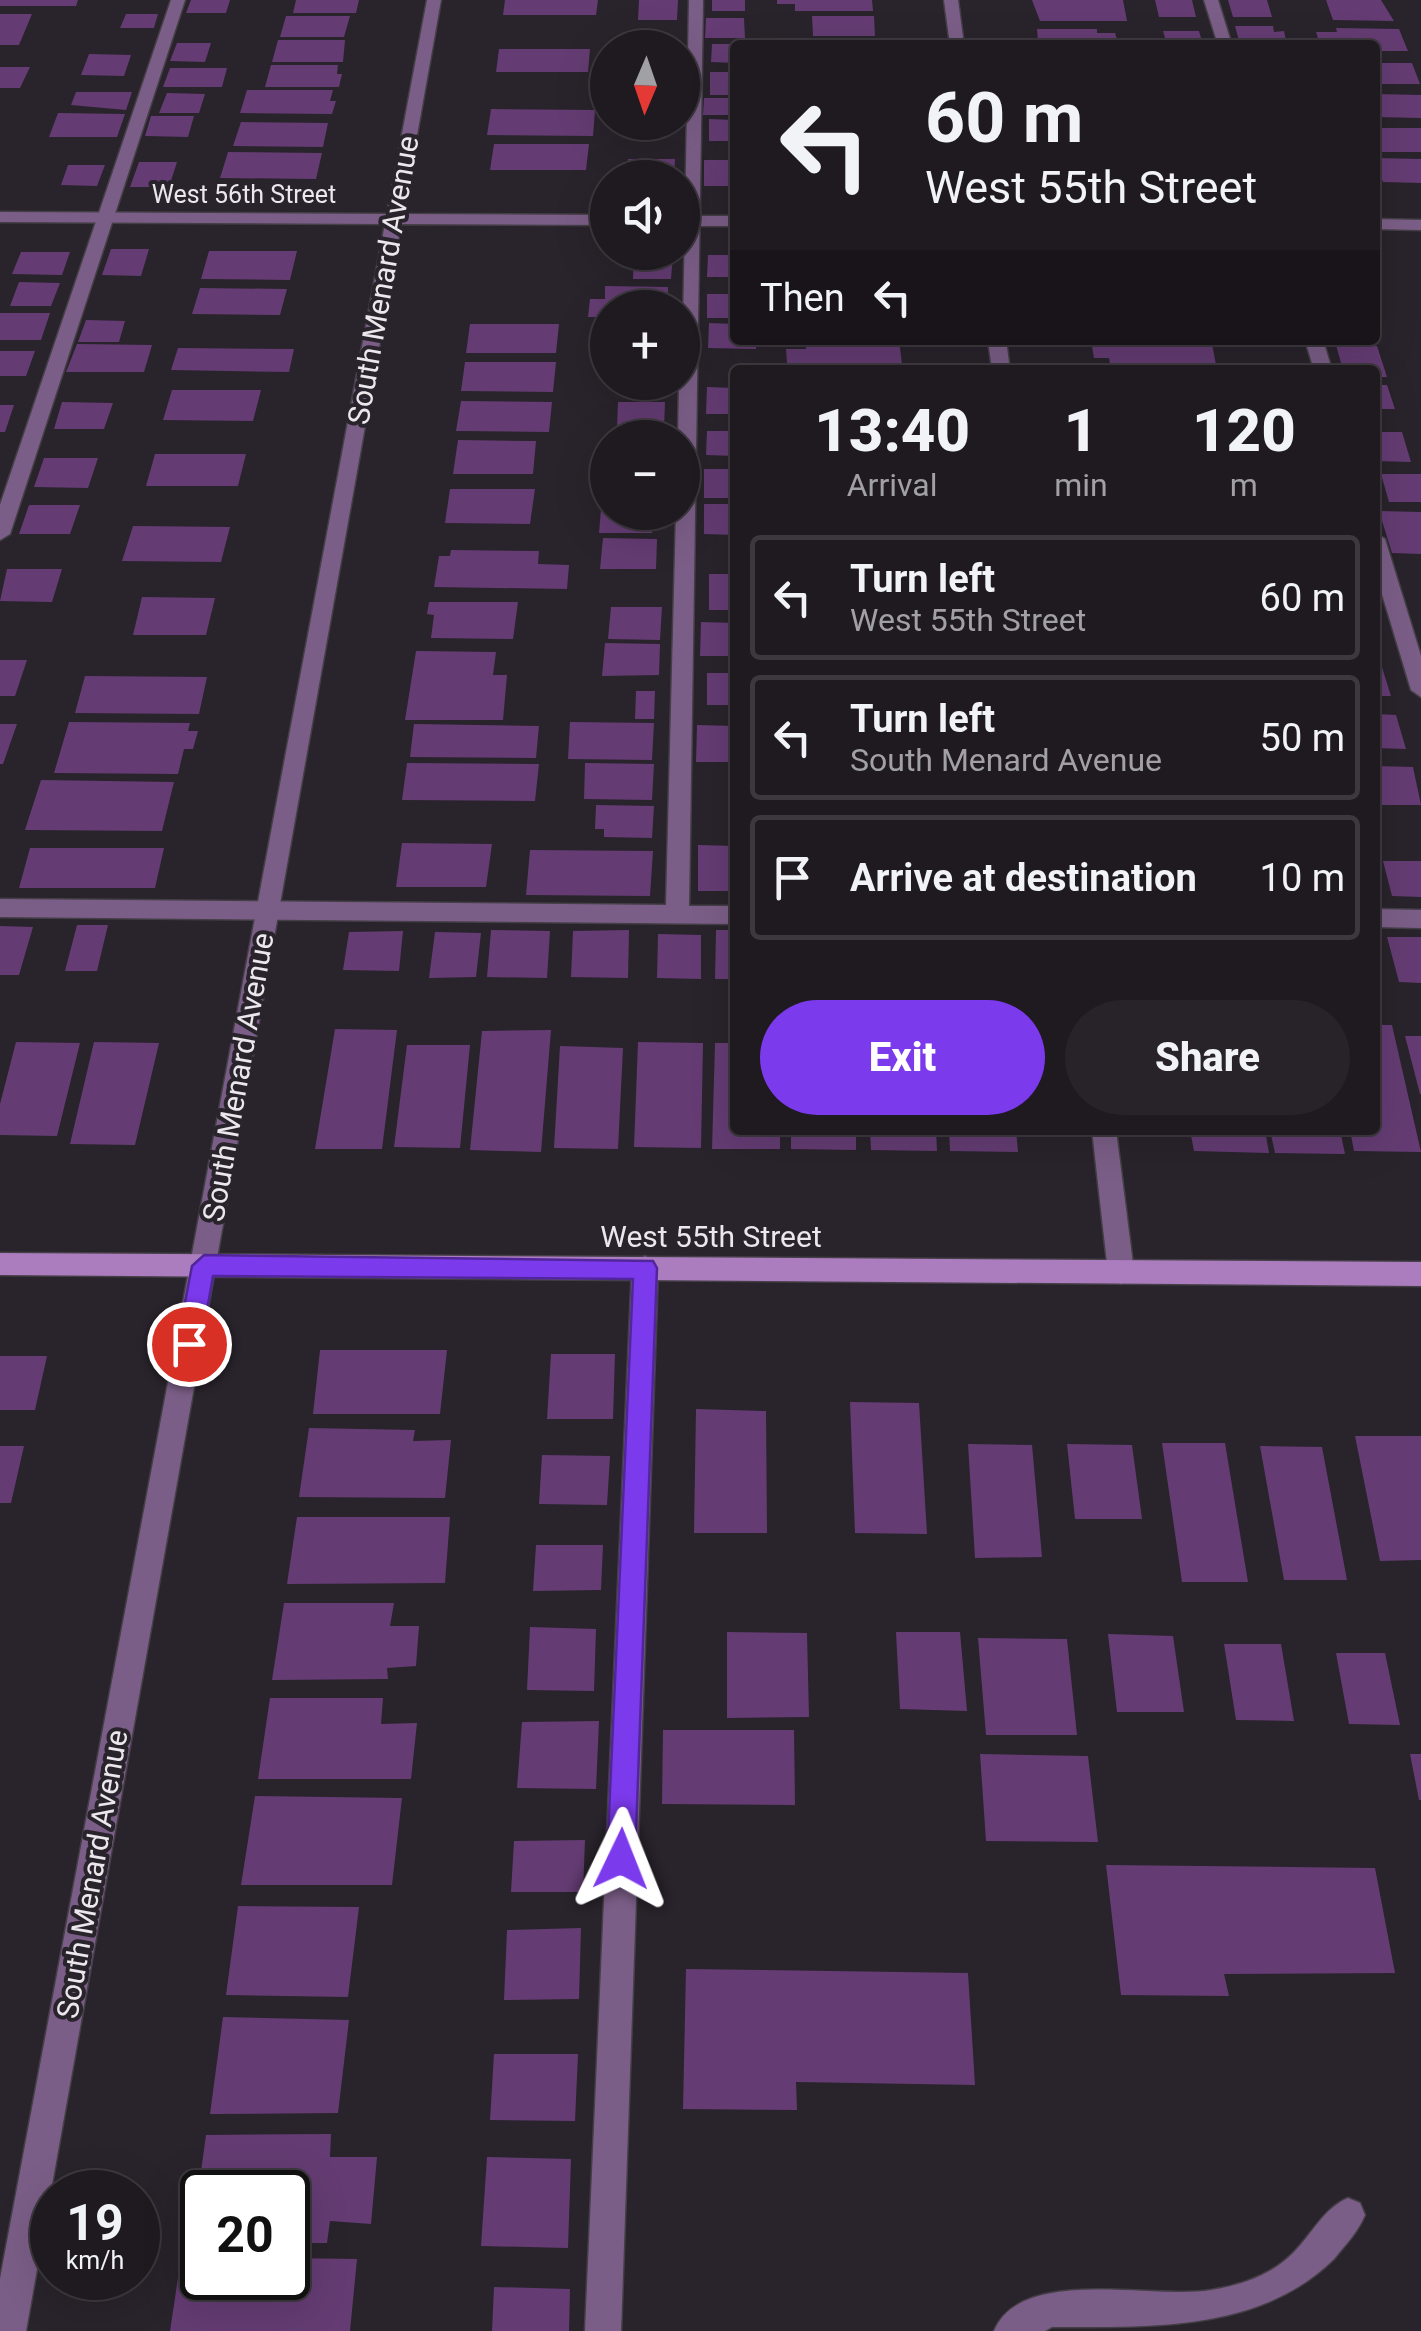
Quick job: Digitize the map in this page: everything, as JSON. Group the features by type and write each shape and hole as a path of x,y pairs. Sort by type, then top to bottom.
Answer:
{"main road":[{"name":"West 55th Street","path":"0,1264 1421,1274"}],"street":[{"path":"0,534 178,0"},
{"name":"South Menard Avenue","path":"8,2331 434,0"},
{"path":"690,160 696,0"},
{"path":"951,0 956,40"},
{"path":"1212,0 1224,40"},
{"name":"West 56th Street","path":"0,218 590,220"},
{"path":"700,221 730,221"},
{"path":"1380,224 1421,224"},
{"path":"677,914 687,270"},
{"path":"1380,555 1421,690"},
{"path":"0,908 730,915"},
{"path":"1380,918 1421,918"},
{"path":"1105,1135 1121,1272"},
{"path":"602,2331 645,1268"},
{"path":"1012,2331 1048,2309 1207,2309 1258,2298 1304,2268 1348,2215"}],"building":[{"path":"0,0 78,0 76,6 0,6"},
{"path":"191,0 230,0 226,13 186,13"},
{"path":"296,0 359,0 356,13 293,13"},
{"path":"505,0 598,0 596,15 503,15"},
{"path":"639,0 678,0 677,20 638,20"},
{"path":"712,0 745,0 745,11 712,11"},
{"path":"777,0 872,0 873,11 795,11 795,4 777,4"},
{"path":"1032,0 1123,0 1127,21 1040,21"},
{"path":"1155,0 1192,0 1196,17 1159,17"},
{"path":"1228,0 1267,0 1272,17 1233,17"},
{"path":"1326,0 1381,0 1394,21 1333,20"},
{"path":"0,14 32,14 19,45 0,45"},
{"path":"126,14 158,14 154,28 120,28"},
{"path":"286,16 350,16 344,37 280,37"},
{"path":"812,16 874,16 875,36 813,36"},
{"path":"706,18 744,18 745,38 705,38"},
{"path":"1235,26 1273,26 1274,32 1284,31 1286,40 1277,40 1239,40"},
{"path":"1336,28 1399,29 1408,51 1380,51 1380,40 1318,40 1316,32 1337,32"},
{"path":"1037,29 1097,29 1097,33 1115,33 1117,40 1038,40"},
{"path":"1163,31 1199,31 1202,40 1166,40"},
{"path":"278,40 345,40 343,62 272,62"},
{"path":"177,43 211,43 205,62 170,61"},
{"path":"712,44 730,44 730,63 711,62"},
{"path":"499,49 590,49 588,72 496,72"},
{"path":"89,54 131,55 124,76 81,75"},
{"path":"1380,63 1412,63 1420,84 1380,84"},
{"path":"271,65 338,65 337,74 342,74 339,87 265,87"},
{"path":"0,67 30,67 20,88 0,88"},
{"path":"170,68 227,68 222,87 163,87"},
{"path":"710,72 730,72 730,95 710,95"},
{"path":"247,90 333,90 330,101 336,101 332,114 240,113"},
{"path":"76,92 132,92 126,110 71,105"},
{"path":"167,93 205,94 199,113 159,113"},
{"path":"1380,94 1421,95 1421,118 1380,117"},
{"path":"704,98 730,98 730,115 703,115"},
{"path":"491,109 590,110 590,136 487,135"},
{"path":"58,113 125,114 117,137 49,137"},
{"path":"151,116 194,116 188,137 145,136"},
{"path":"709,119 730,120 730,141 709,141"},
{"path":"241,122 328,123 323,147 233,146"},
{"path":"1380,128 1421,128 1421,152 1380,152"},
{"path":"494,144 589,144 586,170 490,170"},
{"path":"228,152 322,153 316,179 220,178"},
{"path":"1380,158 1421,159 1421,183 1383,182"},
{"path":"704,160 730,160 730,186 704,186"},
{"path":"139,162 177,162 169,187 130,187"},
{"path":"68,165 105,165 97,186 61,185"},
{"path":"111,249 149,249 141,276 102,275"},
{"path":"209,251 297,251 290,280 201,279"},
{"path":"21,252 70,252 62,275 12,274"},
{"path":"708,255 730,255 730,277 707,277"},
{"path":"633,270 672,270 671,279 633,279"},
{"path":"19,282 60,283 51,306 10,306"},
{"path":"605,286 668,287 668,290 605,290"},
{"path":"200,288 287,289 280,315 192,314"},
{"path":"707,294 730,294 730,318 707,318"},
{"path":"0,313 50,313 41,340 0,340"},
{"path":"86,320 125,321 119,342 78,342"},
{"path":"709,323 730,324 730,345 756,345 756,349 708,348"},
{"path":"470,324 559,324 556,353 466,353"},
{"path":"77,344 152,345 144,372 66,372"},
{"path":"806,345 900,345 902,364 787,363 786,349 806,349"},
{"path":"1092,345 1212,345 1216,365 1110,365 1109,358 1094,358"},
{"path":"1336,345 1377,346 1387,377 1380,377 1380,365 1342,365"},
{"path":"178,348 294,349 289,372 171,370"},
{"path":"0,351 35,351 26,376 0,376"},
{"path":"465,362 556,362 553,392 461,391"},
{"path":"1380,385 1387,385 1395,409 1380,409"},
{"path":"707,387 730,388 730,414 706,414"},
{"path":"172,390 261,390 253,421 163,420"},
{"path":"461,401 552,402 549,432 456,431"},
{"path":"62,402 113,403 104,429 54,429"},
{"path":"618,402 665,402 664,420 617,420"},
{"path":"0,405 14,405 5,432 0,432"},
{"path":"707,431 730,431 730,456 706,455"},
{"path":"1380,432 1402,432 1411,462 1380,461"},
{"path":"458,440 536,441 533,474 453,474"},
{"path":"155,454 246,454 238,486 146,486"},
{"path":"44,458 98,458 88,488 34,487"},
{"path":"704,469 730,469 730,498 704,498"},
{"path":"1381,474 1421,474 1421,502 1389,502"},
{"path":"450,489 535,489 530,524 445,523"},
{"path":"704,504 730,504 730,535 704,534"},
{"path":"29,505 80,505 70,534 19,534"},
{"path":"1380,511 1421,512 1421,554 1392,553"},
{"path":"133,526 230,527 221,562 122,561"},
{"path":"599,530 652,530 652,533 599,533"},
{"path":"603,538 657,539 656,569 600,569"},
{"path":"451,550 539,551 538,564 569,565 567,589 434,587 439,556 450,556"},
{"path":"7,569 62,569 52,602 0,601"},
{"path":"709,574 730,574 730,610 709,610"},
{"path":"142,597 215,598 206,635 133,635"},
{"path":"429,602 518,602 513,639 431,638 434,615 427,614"},
{"path":"611,607 662,607 660,640 608,639"},
{"path":"701,622 730,623 730,656 700,656"},
{"path":"605,643 660,644 659,675 602,676"},
{"path":"416,651 496,652 493,675 507,675 503,720 405,720"},
{"path":"0,660 27,660 15,696 0,696"},
{"path":"1380,661 1391,696 1380,696"},
{"path":"707,673 730,673 730,705 707,705"},
{"path":"85,676 207,677 199,714 75,713"},
{"path":"636,691 655,691 654,719 635,719"},
{"path":"1380,714 1396,715 1406,749 1380,748"},
{"path":"69,722 190,723 188,731 198,731 193,749 184,749 178,774 54,773"},
{"path":"570,722 654,723 652,760 568,759"},
{"path":"0,724 17,724 3,764 0,764"},
{"path":"414,724 539,726 536,758 410,757"},
{"path":"697,725 730,726 730,762 696,762"},
{"path":"407,763 539,764 535,801 402,800"},
{"path":"585,763 654,764 652,800 584,799"},
{"path":"1380,766 1413,767 1421,805 1380,805"},
{"path":"41,780 174,782 162,831 25,830"},
{"path":"596,805 654,806 652,838 604,837 604,829 595,829"},
{"path":"402,843 492,844 486,887 396,887"},
{"path":"698,845 730,846 730,891 698,891"},
{"path":"30,848 164,848 155,888 19,888"},
{"path":"530,850 653,851 650,896 526,895"},
{"path":"1383,861 1421,861 1421,897 1392,896"},
{"path":"77,925 108,925 97,971 65,971"},
{"path":"0,926 33,927 19,975 0,975"},
{"path":"491,930 550,931 547,978 487,977"},
{"path":"629,930 628,978 571,977 573,931"},
{"path":"716,930 730,930 730,979 715,979"},
{"path":"403,931 399,971 343,970 349,932"},
{"path":"435,932 481,933 476,977 429,978"},
{"path":"658,934 701,935 701,979 657,978"},
{"path":"1387,937 1421,937 1421,983 1399,982"},
{"path":"1380,1025 1392,1025 1421,1152 1354,1151 1351,1135 1380,1135"},
{"path":"335,1029 397,1030 382,1149 315,1149"},
{"path":"551,1030 541,1152 470,1150 482,1031"},
{"path":"1405,1036 1421,1036 1421,1094 1420,1094"},
{"path":"16,1042 80,1043 57,1136 0,1135 0,1104"},
{"path":"94,1042 159,1043 135,1145 70,1144"},
{"path":"638,1042 703,1043 701,1148 634,1147"},
{"path":"715,1043 730,1043 730,1135 780,1135 780,1149 712,1149"},
{"path":"407,1045 470,1045 460,1148 394,1147"},
{"path":"560,1046 623,1048 618,1149 554,1148"},
{"path":"791,1135 856,1135 856,1150 791,1149"},
{"path":"870,1135 936,1135 937,1151 871,1150"},
{"path":"949,1135 1016,1135 1018,1152 950,1151"},
{"path":"1191,1135 1266,1135 1269,1153 1194,1151"},
{"path":"1271,1135 1341,1135 1345,1154 1275,1153"},
{"path":"320,1350 447,1350 440,1414 313,1414"},
{"path":"551,1354 615,1354 613,1419 547,1419"},
{"path":"0,1356 47,1356 35,1410 0,1410"},
{"path":"850,1402 919,1403 927,1534 855,1533"},
{"path":"696,1409 766,1411 767,1533 694,1533"},
{"path":"309,1428 415,1430 413,1441 451,1440 445,1498 299,1497"},
{"path":"1355,1436 1421,1436 1421,1560 1380,1561"},
{"path":"1162,1443 1225,1443 1248,1582 1182,1582"},
{"path":"968,1444 1032,1445 1042,1557 975,1558"},
{"path":"1067,1444 1132,1445 1142,1519 1075,1519"},
{"path":"0,1446 24,1446 11,1503 0,1503"},
{"path":"1260,1446 1322,1447 1347,1580 1284,1580"},
{"path":"542,1455 610,1456 607,1505 539,1504"},
{"path":"297,1517 450,1517 445,1583 287,1584"},
{"path":"536,1545 603,1545 601,1590 533,1591"},
{"path":"284,1603 394,1603 390,1626 419,1626 416,1666 387,1668 388,1679 272,1680"},
{"path":"530,1627 596,1629 594,1691 527,1690"},
{"path":"727,1632 807,1633 809,1717 727,1718"},
{"path":"896,1632 960,1632 967,1711 900,1709"},
{"path":"1108,1634 1173,1636 1184,1712 1117,1712"},
{"path":"978,1638 1067,1639 1077,1735 986,1735"},
{"path":"1224,1644 1281,1644 1294,1721 1236,1720"},
{"path":"1336,1653 1385,1653 1400,1725 1349,1724"},
{"path":"270,1698 383,1698 381,1724 417,1723 411,1779 258,1779"},
{"path":"599,1721 596,1789 517,1788 522,1722"},
{"path":"663,1730 794,1730 795,1805 662,1804"},
{"path":"980,1754 1088,1756 1098,1842 986,1841"},
{"path":"1410,1754 1421,1754 1421,1800 1419,1800"},
{"path":"255,1796 402,1798 392,1885 241,1885"},
{"path":"585,1840 583,1892 511,1892 514,1841"},
{"path":"1106,1865 1375,1868 1395,1973 1224,1974 1229,1996 1121,1995"},
{"path":"238,1906 359,1907 348,1997 226,1995"},
{"path":"581,1928 579,1999 504,2000 507,1930"},
{"path":"686,1969 968,1973 975,2085 796,2082 797,2110 683,2109"},
{"path":"223,2017 349,2020 338,2113 210,2114"},
{"path":"494,2054 578,2054 575,2121 490,2120"},
{"path":"331,2134 330,2157 377,2157 371,2224 330,2221 327,2243 310,2243 310,2170 201,2170 206,2135"},
{"path":"487,2157 571,2159 568,2248 481,2246"},
{"path":"310,2258 357,2259 350,2331 170,2331 180,2265 180,2300 310,2300"},
{"path":"494,2287 570,2289 569,2331 492,2331"}],"route":[{"path":"189,1344 204,1266 645,1268 621,1859"}]}
